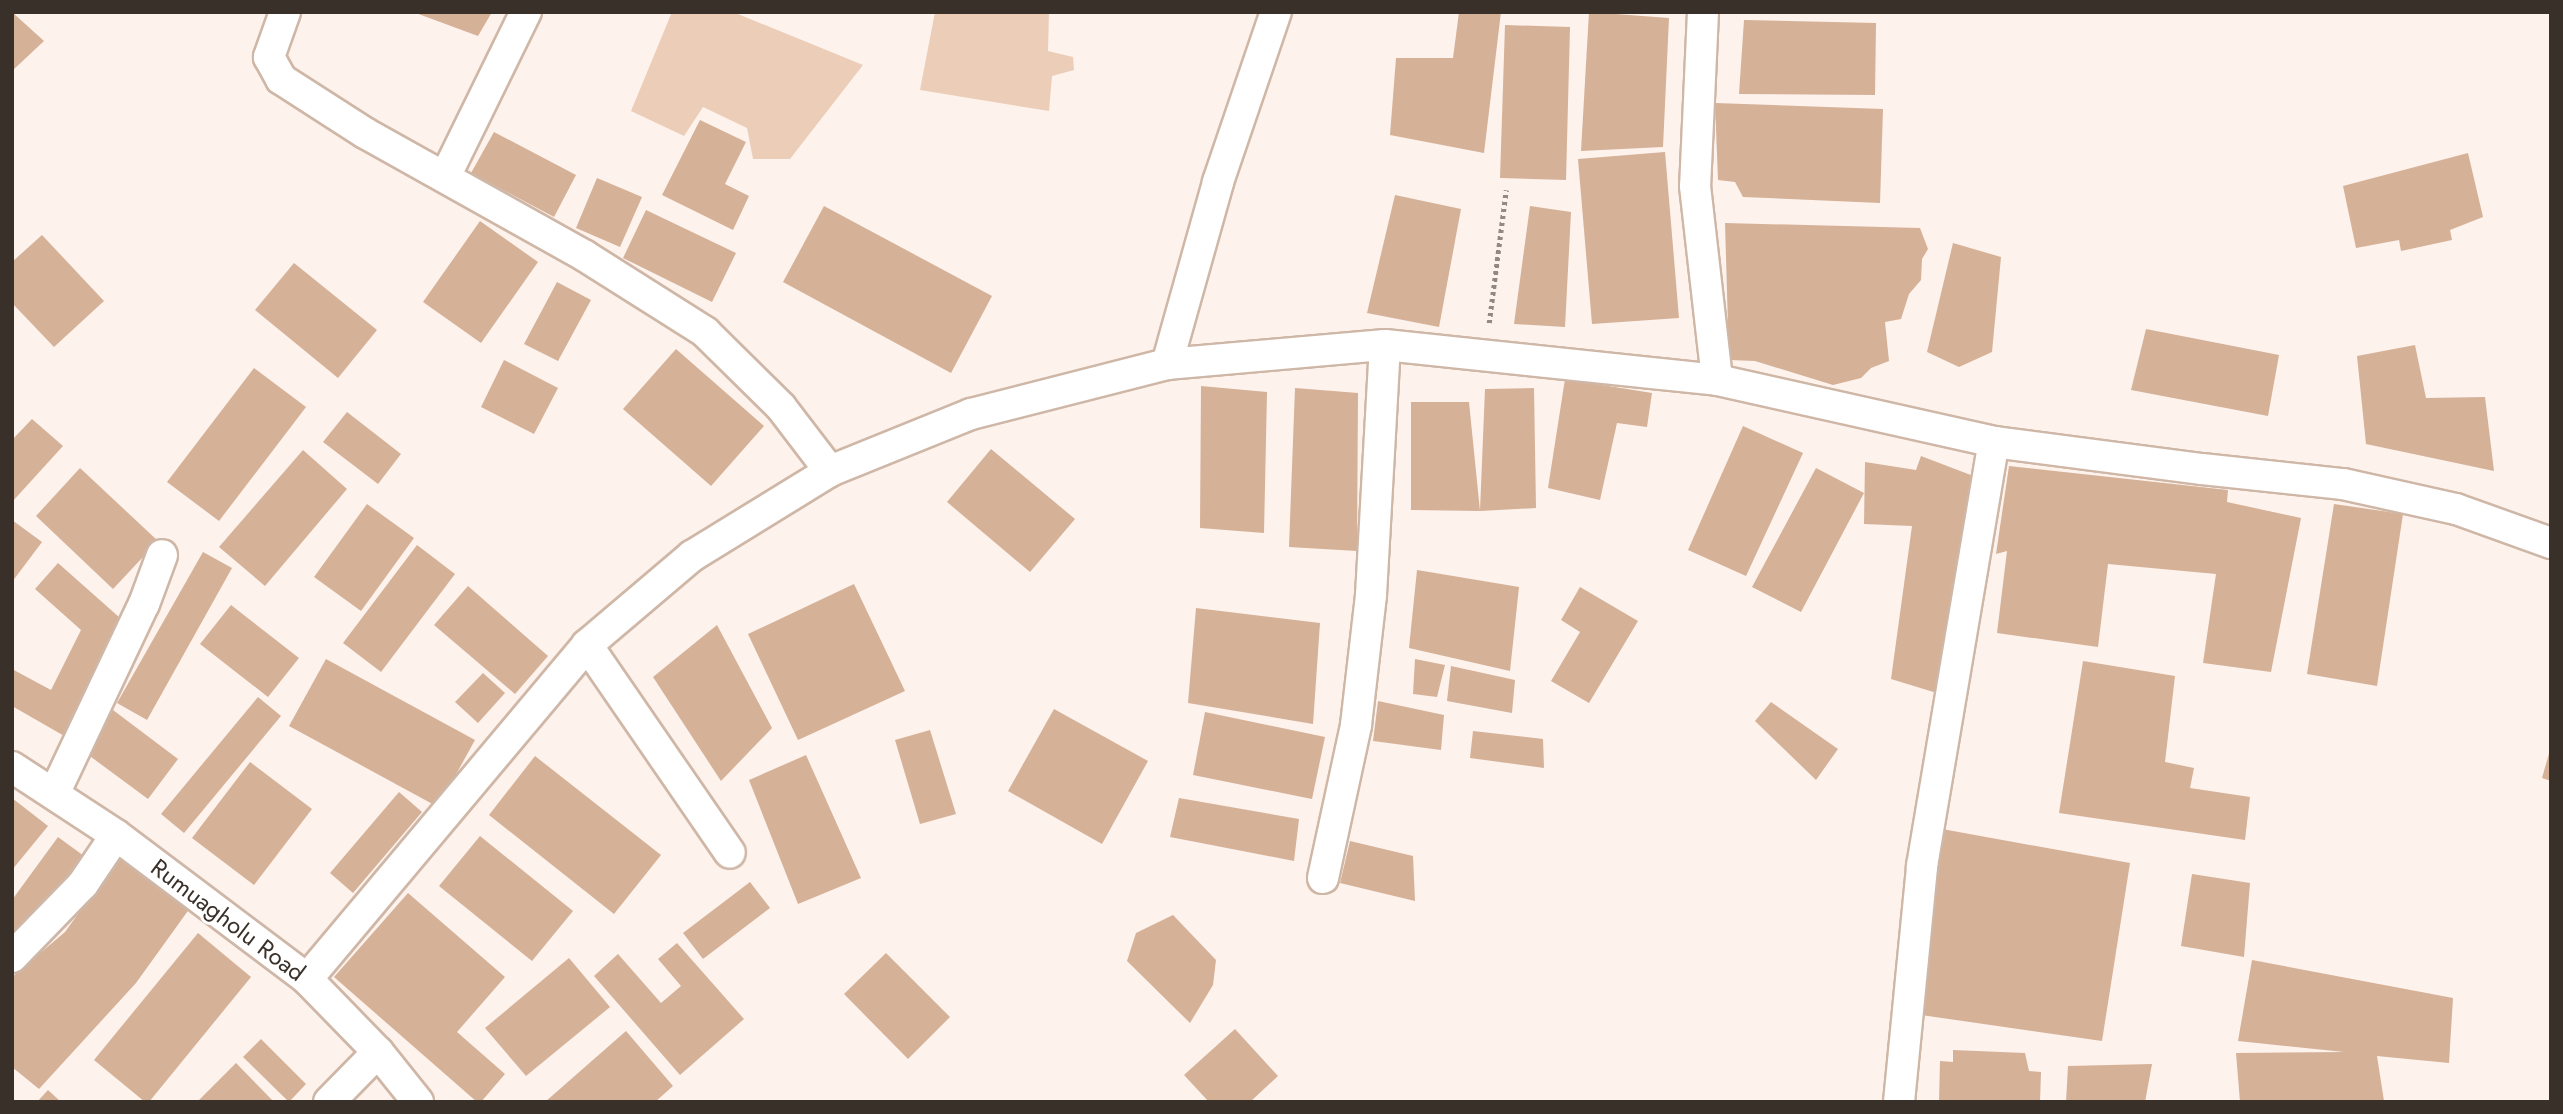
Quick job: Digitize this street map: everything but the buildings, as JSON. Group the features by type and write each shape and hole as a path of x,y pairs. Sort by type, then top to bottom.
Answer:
{"street":[{"path":"285,12 269,57 281,79 365,133 585,256 705,332 781,407 830,471"},
{"path":"445,177 526,12"},
{"path":"1167,364 1218,182 1276,12"},
{"path":"1703,12 1695,186 1717,380"},
{"path":"1323,878 1356,725 1370,608 1385,345"},
{"path":"307,979 587,645 692,556 830,471 971,414 1167,364 1385,345 1717,380 1994,442 2202,470 2343,484 2456,509 2551,543"},
{"path":"1899,1102 1922,866 1994,442"},
{"path":"54,794 144,604 162,555"},
{"path":"587,645 730,853"},
{"name":"Rumuagholu Road","path":"12,767 116,835 307,979 378,1052 418,1102"},
{"path":"12,957 83,884 116,835"},
{"path":"329,1102 378,1052"}],"path":[{"path":"1485,355 1506,190"}],"shaded area":[{"path":"672,12 733,12 863,65 790,159 753,159 747,128 703,107 684,136 631,111"},
{"path":"935,12 1049,12 1048,51 1073,57 1074,70 1052,76 1049,111 920,90"}]}
